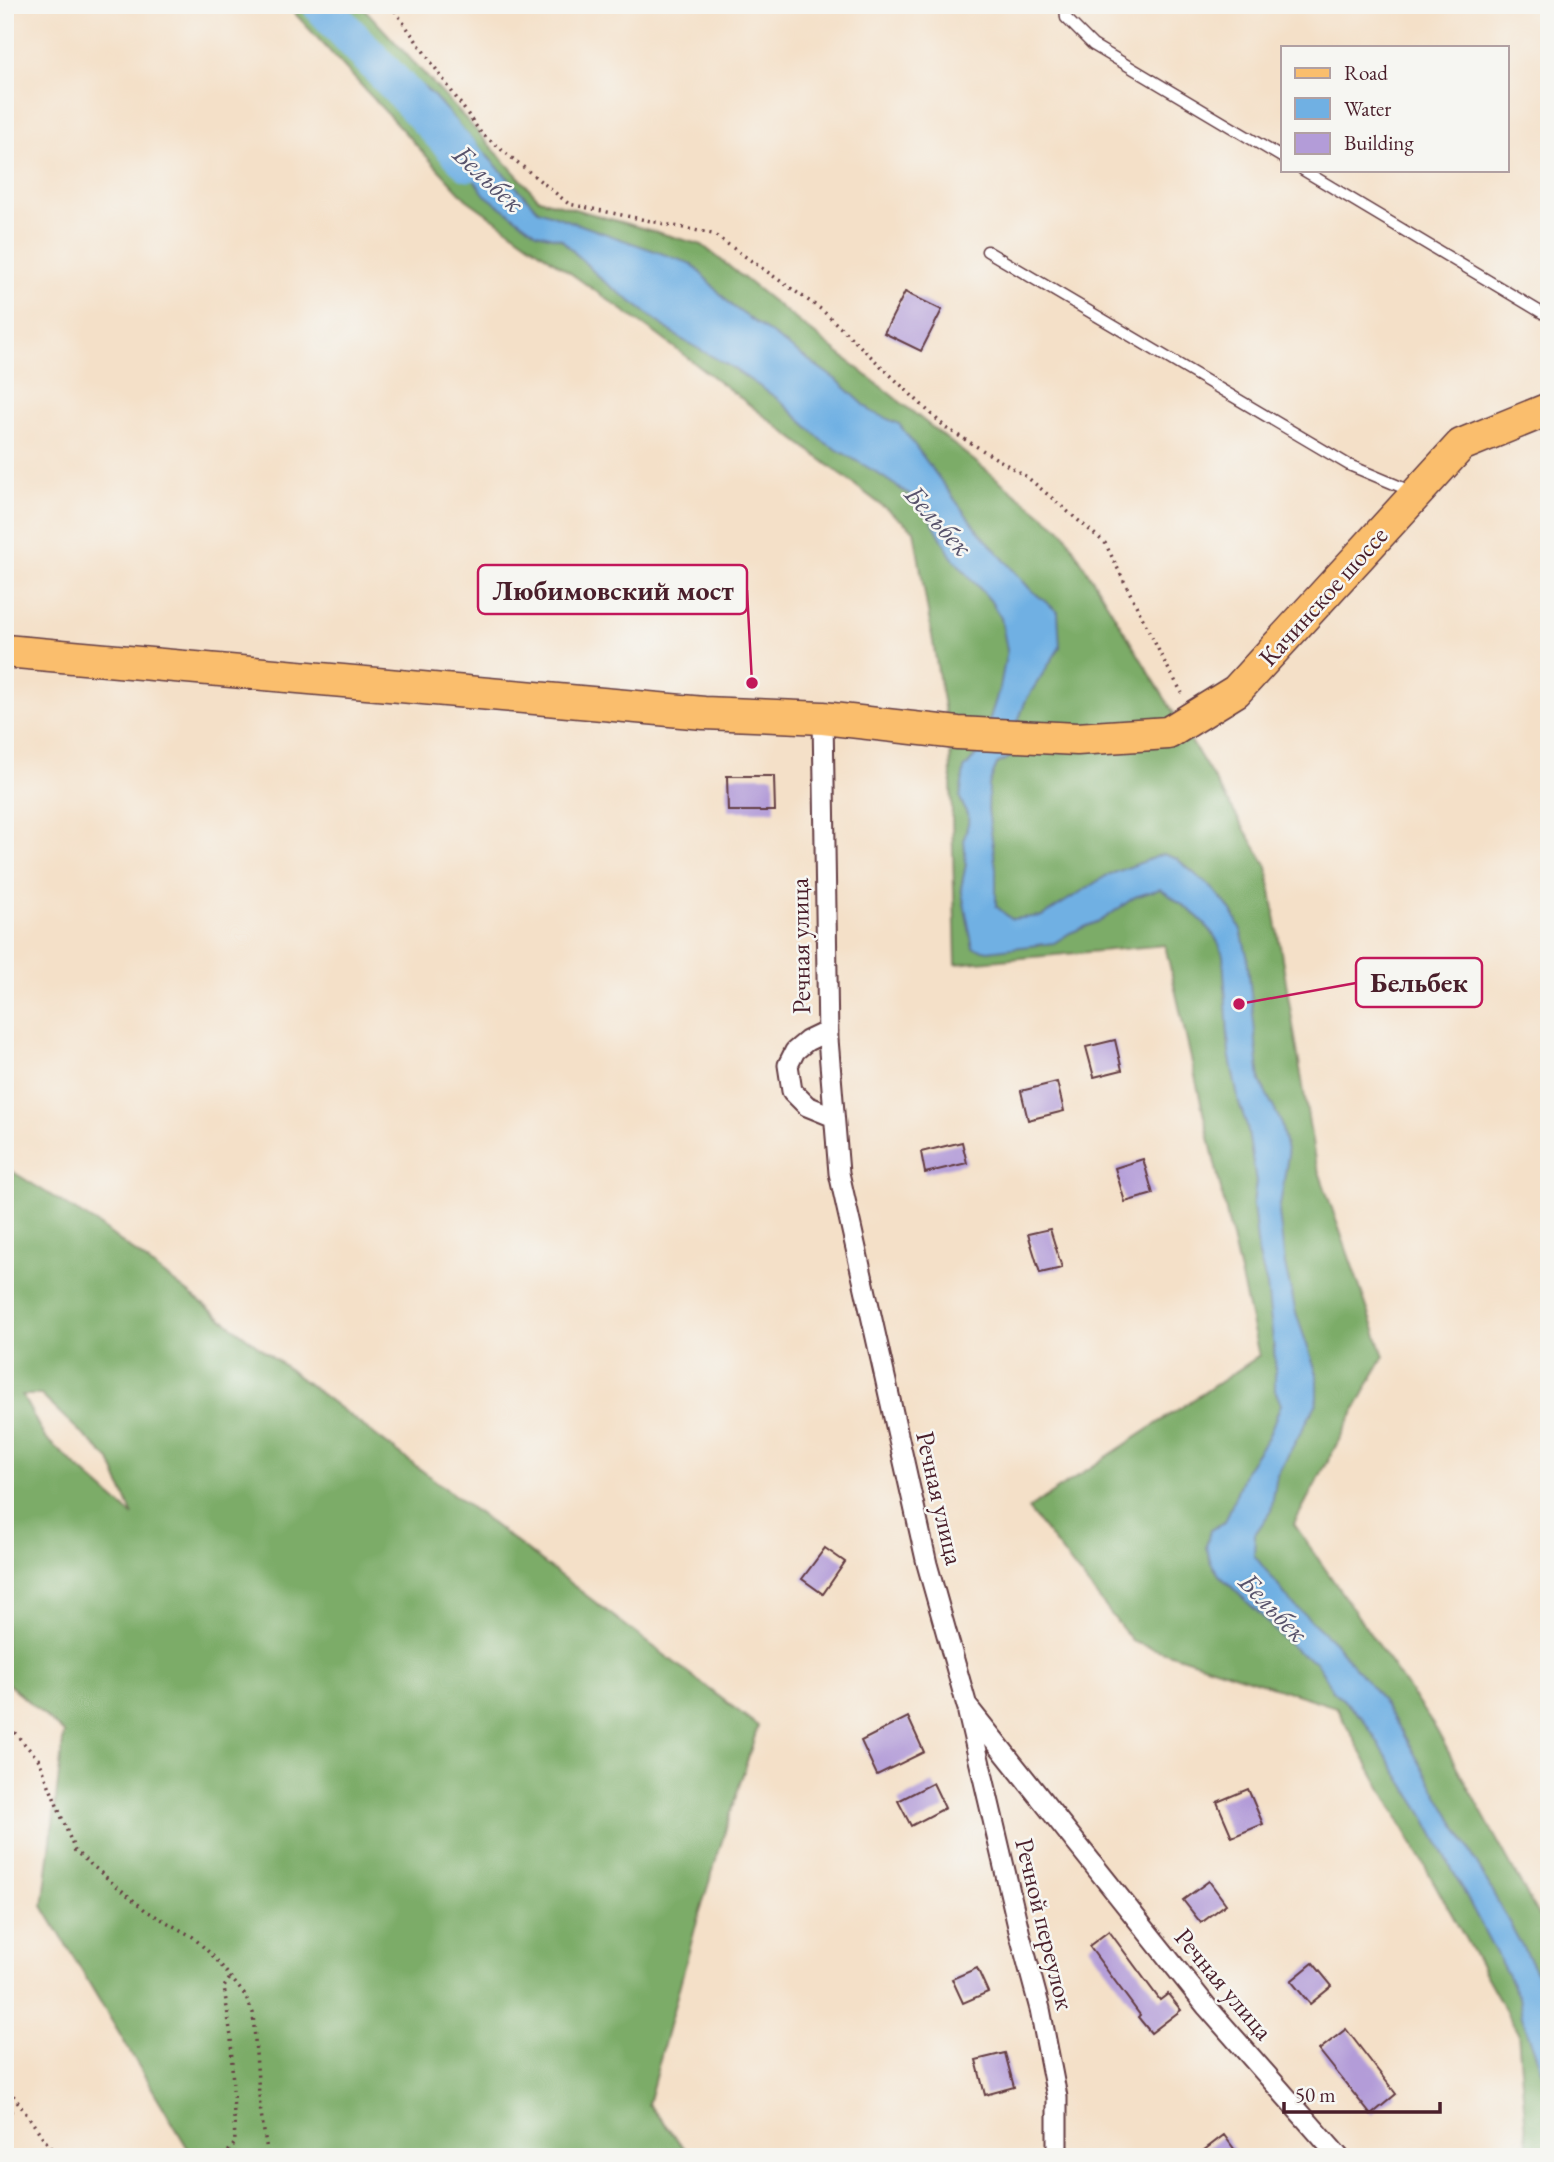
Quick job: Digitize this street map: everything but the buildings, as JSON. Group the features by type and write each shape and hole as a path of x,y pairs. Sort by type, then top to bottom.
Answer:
{"main road":[{"name":"Качинское шоссе","path":"5,650 677,710 823,718 958,733 1077,739 1168,733 1236,691 1461,444 1549,409"}],"street":[{"name":"Речная улица","path":"823,718 828,1031 839,1173 927,1564 967,1706 1207,2007 1339,2157"},
{"path":"828,1031 807,1041 795,1051 788,1065 792,1091 807,1106 834,1117"},
{"name":"Речной переулок","path":"967,1706 1020,1935 1040,2009 1057,2097 1057,2157"}],"lane":[{"path":"1065,5 1066,18 1093,45 1281,157"},
{"path":"1306,172 1549,317"},
{"path":"987,251 1349,465 1417,493"}],"path":[{"path":"391,5 481,132 569,204 713,234 822,310 946,428 1027,477 1105,543 1163,659 1196,716"},
{"path":"5,1722 39,1760 75,1851 145,1910 193,1937 216,1959 244,1994 253,2013 260,2107 268,2157"},
{"path":"225,2157 235,2143 230,2037 224,1987 230,1978"},
{"path":"5,2084 57,2157"},
{"path":"5,2091 12,2112 5,2145"}],"green space":[{"path":"287,5 361,5 539,199 702,245 1063,531 1267,866 1315,1160 1384,1356 1294,1524 1436,1729 1549,1935 1549,2157 1528,2157 1518,2033 1336,1707 1133,1642 1028,1509 1259,1356 1165,945 956,964 950,742 914,530 659,336 466,199"},
{"path":"5,1167 99,1225 758,1726 697,1921 648,2104 692,2157 193,2157 43,1906 64,1733 5,1681","holes":["22,1395 41,1395 110,1460 133,1516 45,1438"]}],"water":[{"name":"Бельбек","path":"313,5 340,5 389,60 432,94 538,210 692,264 732,306 838,381 872,412 899,424 976,528 1030,589 1058,612 1060,647 1026,700 1016,727 1013,756 997,764 989,785 988,810 996,868 996,906 1011,919 1042,916 1106,876 1163,854 1177,859 1214,890 1232,911 1241,930 1247,955 1260,1081 1280,1120 1288,1155 1279,1212 1285,1265 1296,1313 1317,1374 1317,1403 1277,1475 1271,1511 1255,1534 1254,1555 1291,1602 1334,1642 1375,1691 1401,1730 1470,1851 1539,1977 1549,2011 1549,2092 1522,2017 1519,1997 1424,1816 1363,1719 1332,1689 1316,1662 1298,1652 1280,1636 1220,1576 1211,1563 1206,1547 1210,1530 1225,1522 1246,1469 1268,1437 1281,1404 1275,1390 1275,1360 1267,1286 1258,1252 1253,1204 1256,1182 1247,1126 1239,1103 1229,1053 1223,955 1219,944 1198,917 1160,889 1135,897 1102,920 1070,933 1054,943 988,951 973,948 961,888 966,864 964,839 969,819 960,798 964,769 979,752 1000,687 1007,650 1001,618 990,600 951,556 917,500 824,442 778,399 731,367 681,339 601,279 561,239 537,233 485,195 438,130 365,52"}],"waterway":[{"name":"Бельбек","path":"321,5 469,163"}],"place":[{"name":"Любимовский мост","path":"752,683"},
{"name":"Бельбек","path":"1239,1004"}]}
